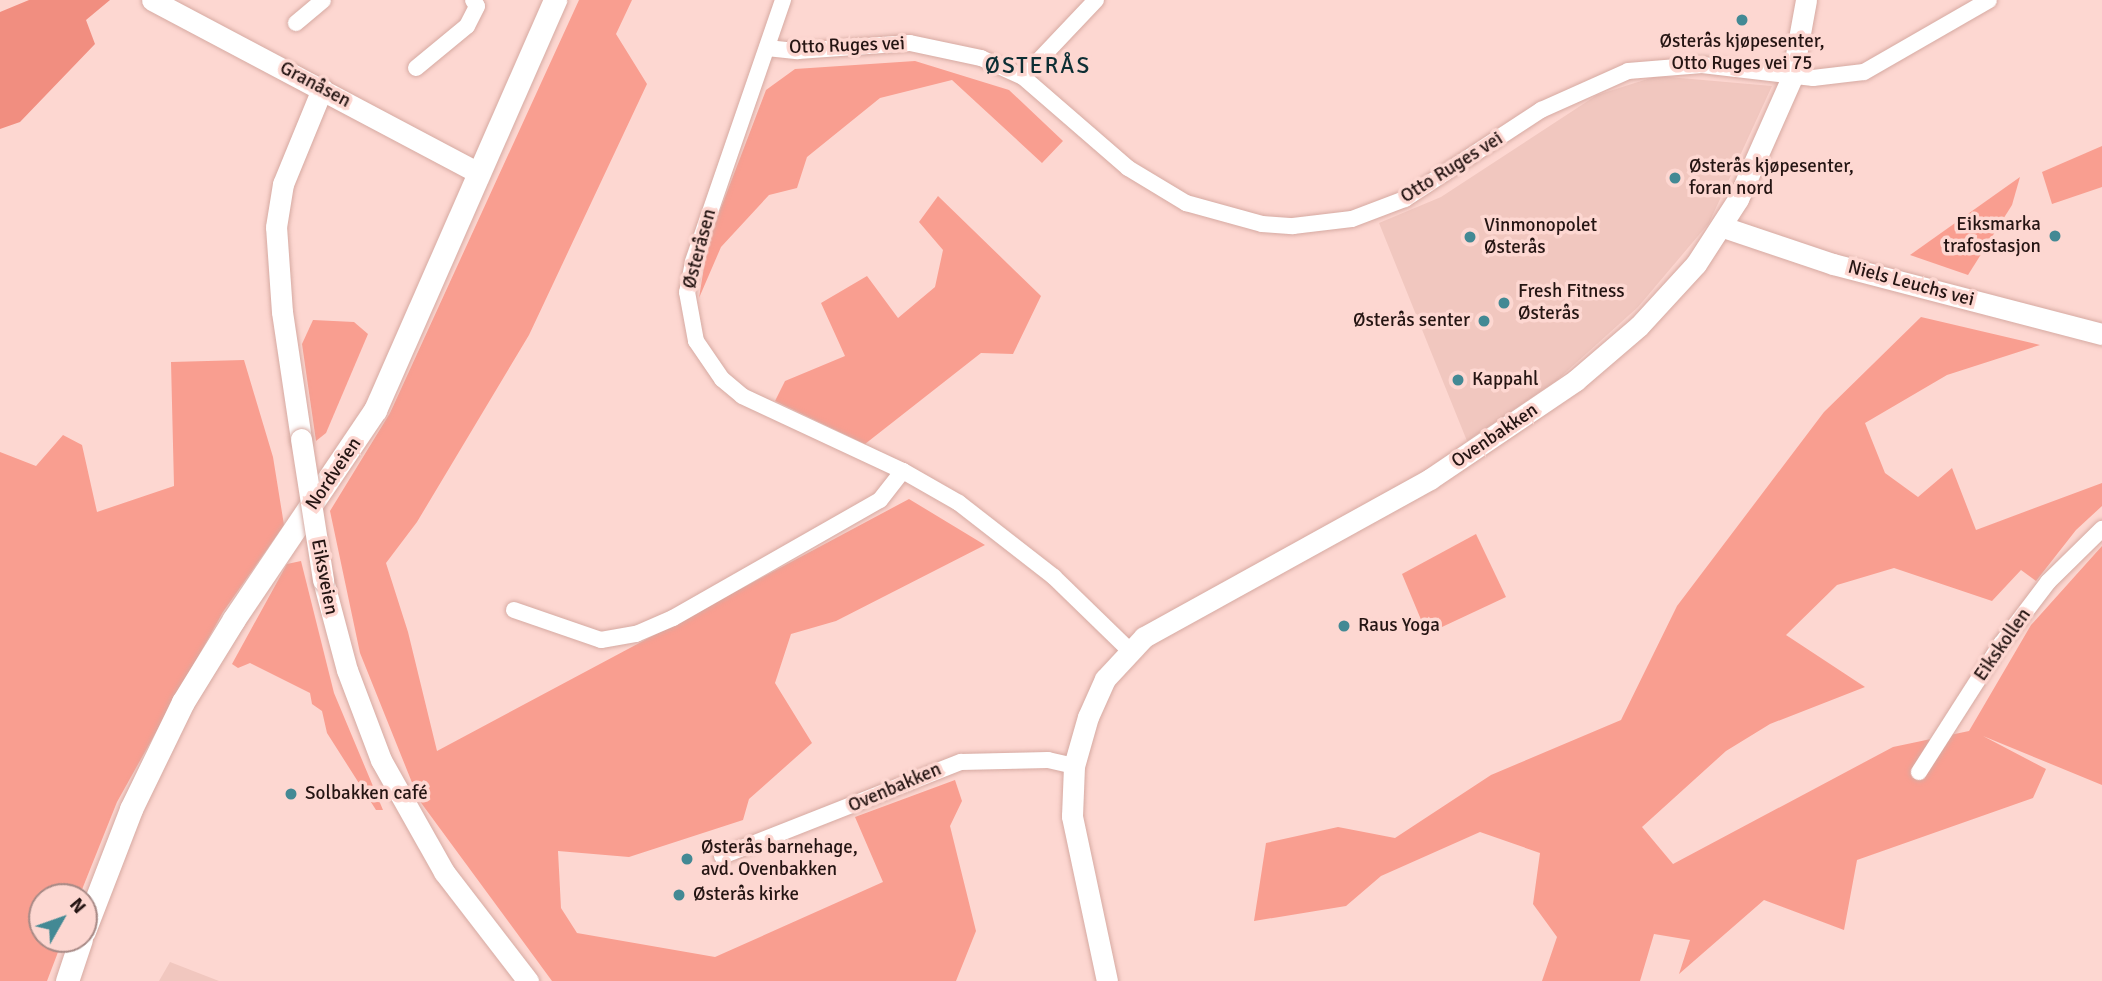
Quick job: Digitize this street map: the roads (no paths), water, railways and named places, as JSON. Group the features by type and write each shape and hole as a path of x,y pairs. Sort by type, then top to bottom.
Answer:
{"main road":[{"name":"Nordveien","path":"98,895 131,809 183,702 375,410 477,172 555,0"},
{"path":"67,981 76,953"}],"street":[{"name":"Granåsen","path":"152,0 477,172"},
{"path":"296,23 323,0"},
{"path":"416,68 467,26 477,6 473,0"},
{"name":"Østeråsen","path":"783,0 693,262 687,292 692,330 709,363 742,396 904,471 998,531 1055,577 1129,650"},
{"path":"1023,77 1096,0"},
{"name":"Ovenbakken","path":"1107,981 1075,841 1074,766 1095,699 1129,650 1176,618 1430,478 1554,396 1661,304 1723,227 1777,120 1792,77 1806,0"},
{"name":"Otto Ruges vei","path":"767,48 798,51 909,43 981,58 1023,77 1128,168 1158,188 1216,213 1293,226 1352,219 1396,203 1541,110 1628,71 1702,65 1792,77 1864,72 1989,0"},
{"name":"Eiksveien","path":"321,89 283,184 276,227 282,312 323,580 347,670 390,778 444,872 528,981"},
{"name":"Niels Leuchs vei","path":"1723,227 1833,264 2102,334"},
{"path":"514,610 601,640 636,634 673,618 880,500 904,471"},
{"name":"Eikskollen","path":"1919,772 2001,644 2049,582 2102,529"},
{"name":"Ovenbakken","path":"722,856 961,762 1048,760 1074,766"}],"place":[{"name":"Østerås kjøpesenter, Otto Ruges vei 75","path":"1742,20"},
{"name":"Østerås kjøpesenter, foran nord","path":"1675,178"},
{"name":"Eiksmarka trafostasjon","path":"2055,236"},
{"name":"Vinmonopolet Østerås","path":"1470,237"},
{"name":"Fresh Fitness Østerås","path":"1504,303"},
{"name":"Østerås senter","path":"1484,321"},
{"name":"Kappahl","path":"1458,380"},
{"name":"Raus Yoga","path":"1344,626"},
{"name":"Solbakken café","path":"291,794"},
{"name":"Østerås barnehage, avd. Ovenbakken","path":"687,859"},
{"name":"Østerås kirke","path":"679,895"}],"district":[{"name":"ØSTERÅS","path":"1038,66"}]}
